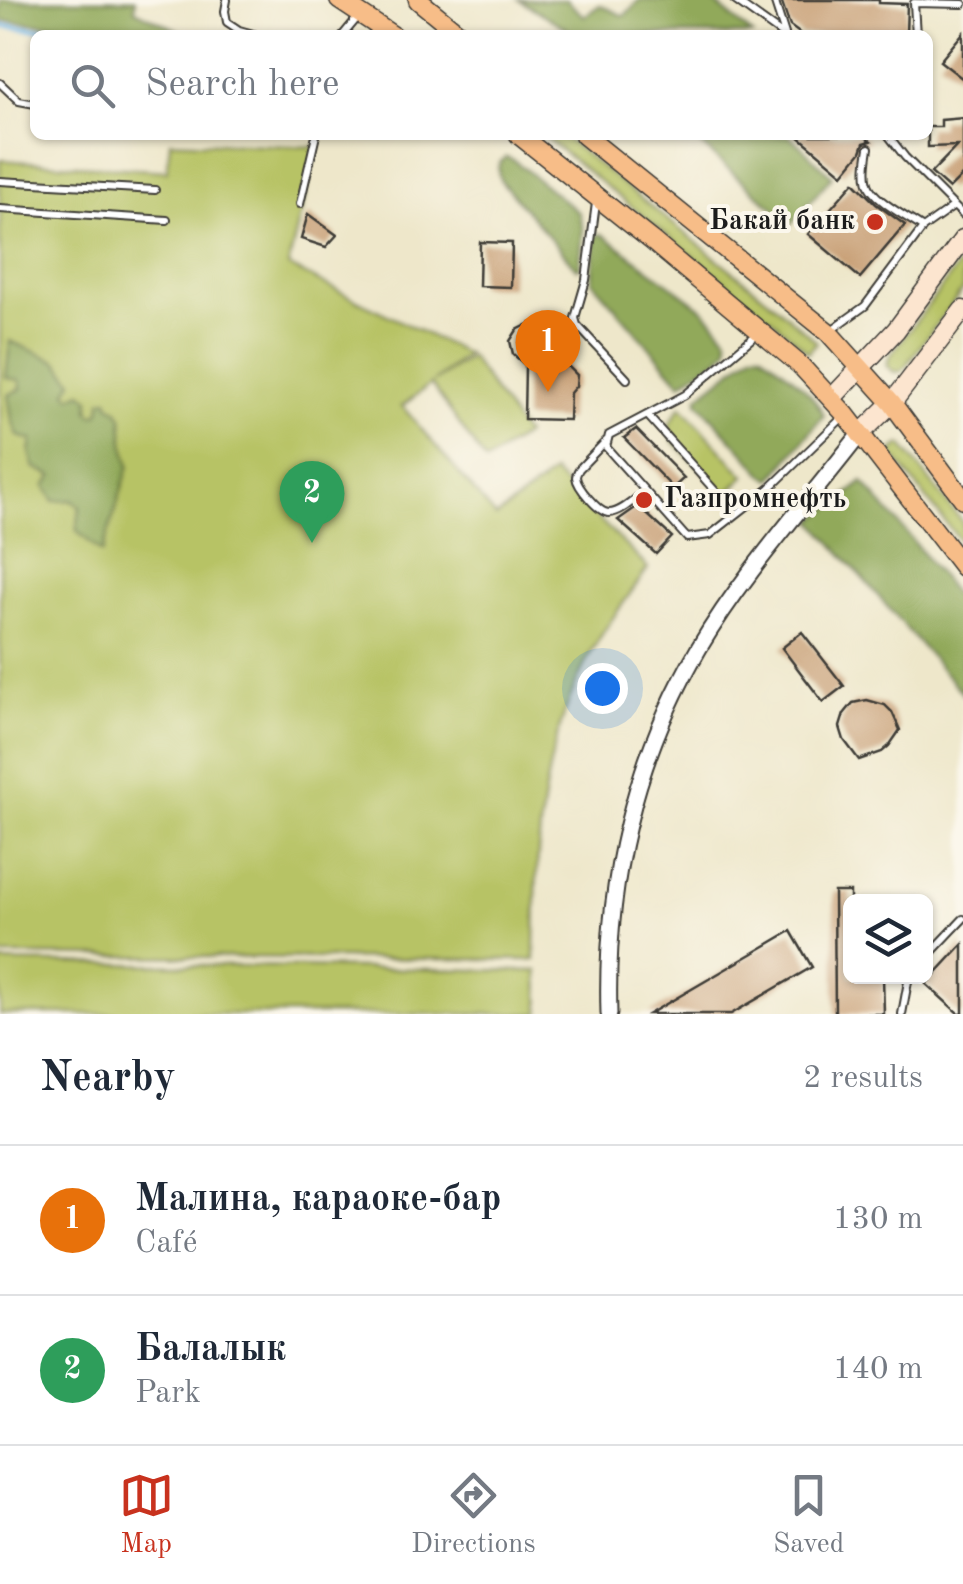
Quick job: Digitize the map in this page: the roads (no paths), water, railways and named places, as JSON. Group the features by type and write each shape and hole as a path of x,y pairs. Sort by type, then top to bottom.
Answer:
{"main road":[{"path":"338,0 367,7 388,30"},
{"path":"418,0 455,30"},
{"path":"525,140 800,365 845,414 963,567"},
{"path":"590,140 828,332 892,403 963,499"},
{"path":"832,398 896,330 963,239"},
{"path":"860,434 892,403 963,310"}],"street":[{"path":"608,1014 618,870 627,821 662,722 685,673 720,617 860,434"}],"lane":[{"path":"227,0 228,22 240,30"},
{"path":"734,0 777,30"},
{"path":"774,0 783,30"},
{"path":"915,30 912,2 963,4"},
{"path":"347,30 367,7"},
{"path":"0,83 20,101 30,103"},
{"path":"300,204 315,140"},
{"path":"892,140 963,214"},
{"path":"869,148 869,187 924,228"},
{"path":"0,180 155,190"},
{"path":"596,196 586,280 574,318 627,379"},
{"path":"828,332 865,306 924,228 954,206"},
{"path":"0,209 166,220"},
{"path":"645,492 615,513 606,514 598,510 576,474 609,435 685,395 761,330"},
{"path":"606,441 606,446 687,538 710,535 770,488 845,414"},
{"path":"647,415 735,513"},
{"path":"933,951 963,919"},
{"path":"902,1014 908,984"}],"waterway":[{"path":"0,26 48,30"}],"place":[{"name":"Бакай банк","path":"875,222"},
{"name":"Малина, караоке-бар","path":"548,392"},
{"name":"Газпромнефть","path":"644,500"},
{"name":"Балалык","path":"312,543"}]}
